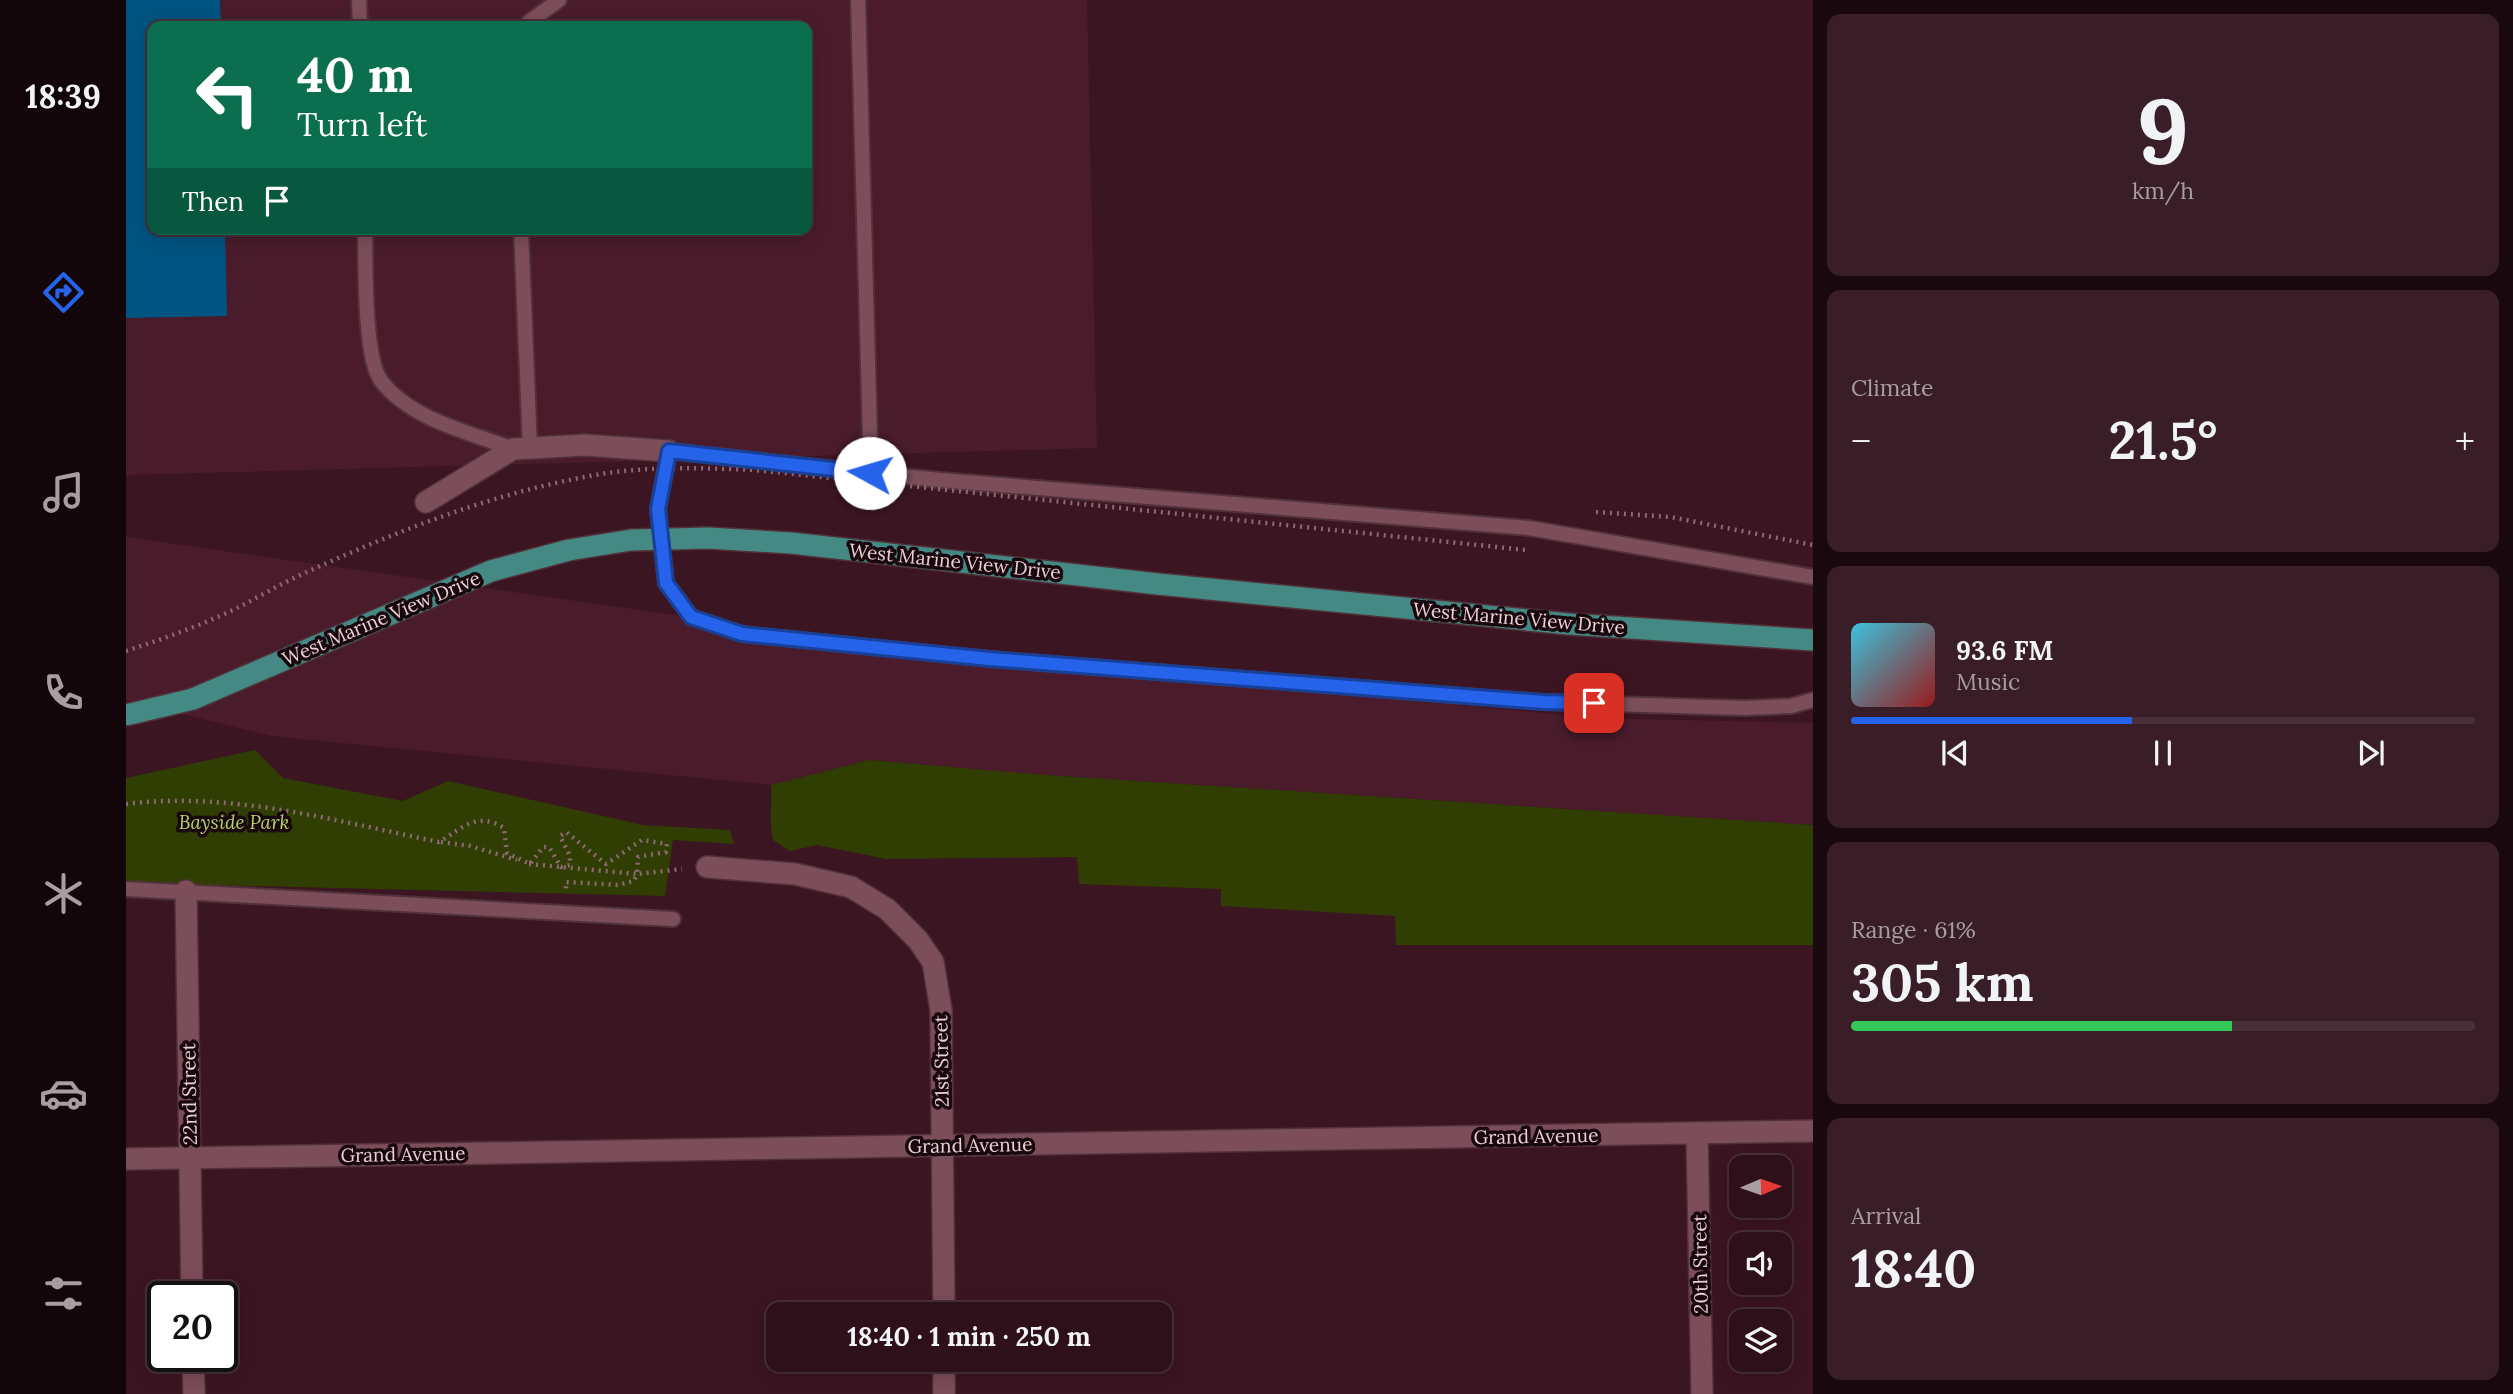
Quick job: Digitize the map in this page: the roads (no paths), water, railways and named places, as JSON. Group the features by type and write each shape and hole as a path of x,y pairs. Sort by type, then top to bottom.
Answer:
{"main road":[{"name":"West Marine View Drive","path":"126,715 193,699 491,571 569,550 631,540 708,538 791,543 1569,624 1813,640"}],"street":[{"path":"426,502 522,448 585,445 669,451"},
{"name":"21st Street","path":"707,867 795,874 851,887 887,909 918,940 933,962 941,1010 944,1302"},
{"name":"22nd Street","path":"186,891 192,1281"},
{"name":"Grand Avenue","path":"126,1159 1813,1131"},
{"name":"20th Street","path":"1697,1133 1702,1394"},
{"path":"193,1372 194,1394"},
{"path":"944,1372 944,1394"}],"lane":[{"path":"359,0 360,21"},
{"path":"530,21 559,0"},
{"path":"858,0 870,473"},
{"path":"365,235 369,340 380,380 404,403 437,420 522,448 521,235"},
{"path":"1813,578 1529,528 870,473 669,451 658,509 666,583 691,617 742,634 990,659 1543,702 1745,708 1791,706 1813,700"},
{"path":"126,889 673,919"}],"water":[{"path":"126,0 220,0 221,21 147,21 147,235 225,235 227,316 126,318"}],"park label":[{"name":"Bayside Park","path":"234,822"}]}
